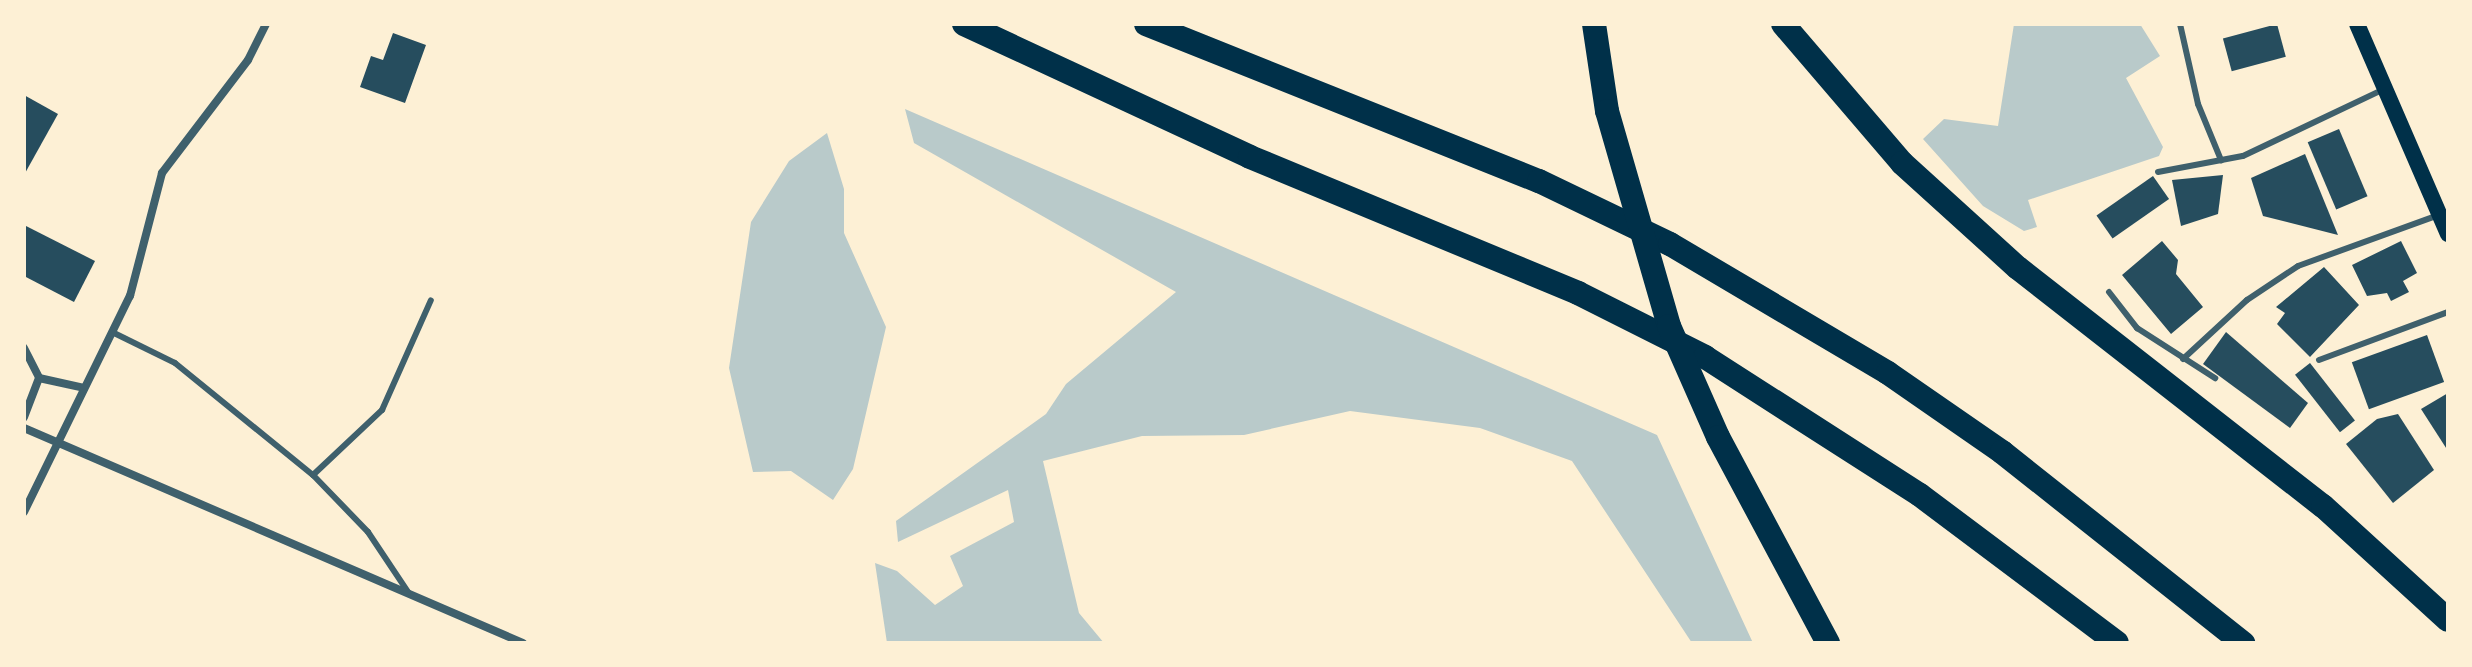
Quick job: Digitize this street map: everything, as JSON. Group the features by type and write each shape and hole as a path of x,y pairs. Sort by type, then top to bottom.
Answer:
{"highway":[{"path":"964,24 1250,157 1565,288 1705,357 1814,422 2117,643"},
{"path":"1146,24 1539,181 1670,244 1800,321 2002,452 2243,643"},
{"path":"1594,24 1610,125 1669,326 1718,437 1828,643"},
{"path":"1783,24 1902,163 2018,268 2298,486 2448,620"}],"main road":[{"path":"2357,24 2448,234"}],"street":[{"path":"24,512 130,296 162,173 248,60 266,24"},
{"path":"24,348 39,378 24,417"},
{"path":"39,378 84,388"},
{"path":"24,428 55,446 523,643"}],"lane":[{"path":"2180,24 2198,104 2221,160"},
{"path":"2158,172 2221,160 2384,89"},
{"path":"2183,359 2247,300 2298,266 2439,215"},
{"path":"2109,292 2137,328 2215,378"},
{"path":"313,475 382,410 431,300"},
{"path":"2319,360 2448,312"},
{"path":"112,332 175,363 313,475 368,532 408,592"}],"shaded area":[{"path":"2014,24 2140,24 2160,56 2126,78 2163,147 2159,156 2028,200 2037,227 2024,231 1983,206 1923,139 1944,119 1998,126"},
{"path":"905,109 1657,435 1753,643 1692,643 1572,461 1480,428 1350,411 1244,435 1142,436 1043,461 1079,613 1104,643 887,643 875,563 897,571 935,605 963,586 950,556 1014,522 1008,490 898,542 896,521 1046,414 1066,384 1176,292 914,143"},
{"path":"827,133 844,189 844,233 886,327 853,469 833,500 791,471 753,472 729,368 751,222 789,161"}],"building":[{"path":"2277,24 2286,57 2232,71 2223,38"},
{"path":"393,33 426,45 405,103 360,87 371,56 383,60"},
{"path":"24,95 58,114 24,175"},
{"path":"2339,129 2368,196 2336,209 2308,142"},
{"path":"2305,154 2338,235 2263,216 2251,178"},
{"path":"2223,175 2218,214 2181,226 2172,180"},
{"path":"2153,176 2169,199 2113,239 2096,216"},
{"path":"26,226 95,261 74,302 24,276"},
{"path":"2162,241 2178,260 2176,274 2203,307 2171,334 2122,275"},
{"path":"2401,241 2417,273 2403,281 2409,292 2391,301 2387,293 2367,296 2352,265"},
{"path":"2324,267 2359,305 2310,357 2277,324 2285,313 2276,307"},
{"path":"2226,332 2308,403 2290,428 2203,364"},
{"path":"2427,335 2444,382 2369,409 2352,362"},
{"path":"2310,363 2355,421 2340,432 2295,375"},
{"path":"2448,393 2448,451 2421,409"},
{"path":"2398,414 2434,470 2393,503 2346,444 2377,419"}]}
